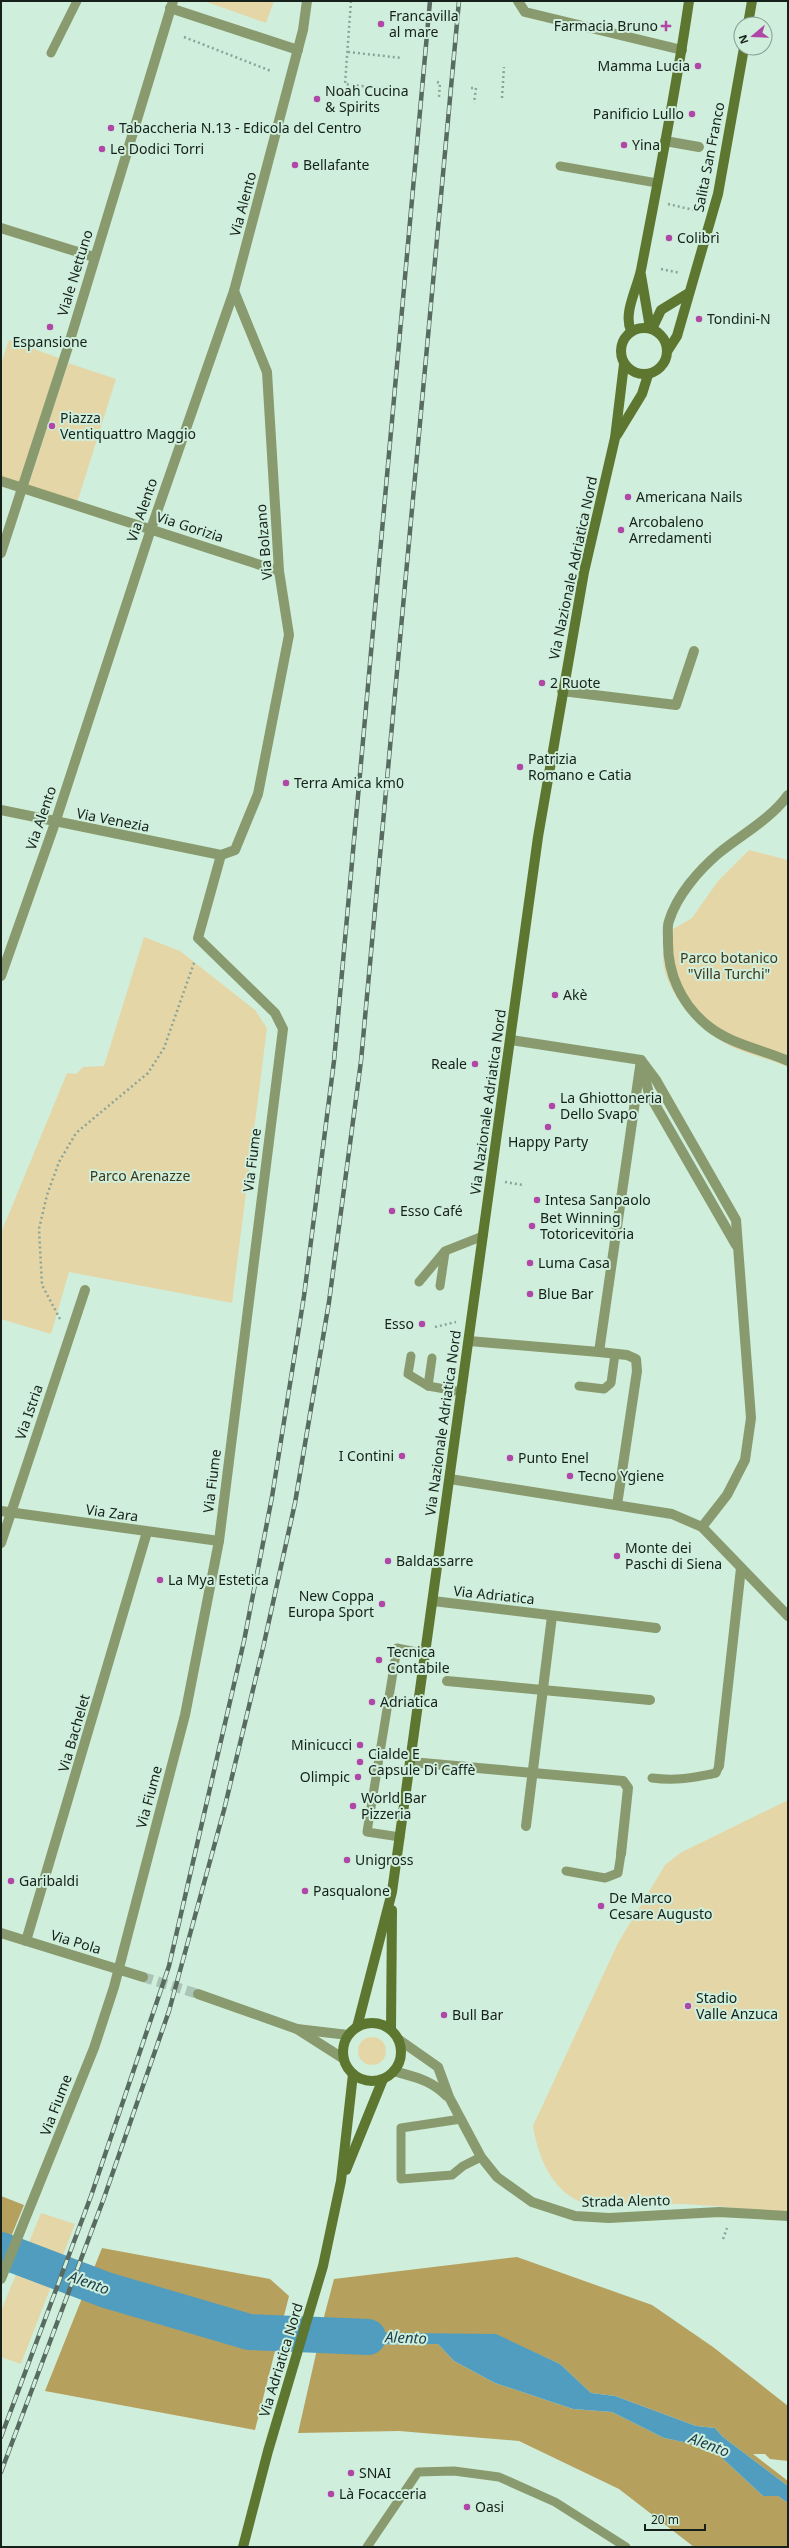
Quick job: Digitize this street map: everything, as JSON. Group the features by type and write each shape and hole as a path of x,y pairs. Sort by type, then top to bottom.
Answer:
{"main road":[{"path":"651,328 631,331 628,318 640,272 657,183 682,50 688,1"},
{"path":"749,16 752,1"},
{"name":"Salita San Franco","path":"668,350 677,336 687,294 718,194 743,56"},
{"path":"624,364 635,373 655,373 665,363 668,350 663,337 651,328 640,272"},
{"path":"651,328 661,310 687,294"},
{"name":"Via Nazionale Adriatica Nord","path":"357,2027 392,1892 538,837 562,691 584,572 615,438 624,364 621,350 626,336 631,331"},
{"name":"Via Nazionale Adriatica Nord","path":"615,438 642,394 648,374"},
{"name":"Via Nazionale Adriatica Nord","path":"391,2029 392,1892"},
{"path":"374,2022 391,2029 398,2039 401,2056 394,2071 383,2079 368,2081 354,2074 344,2059 343,2051 348,2035 357,2027 374,2022"},
{"name":"Via Adriatica Nord","path":"243,2547 268,2451 323,2266 341,2181 354,2074"},
{"name":"Via Adriatica Nord","path":"341,2181 383,2079"}],"street":[{"name":"Via Alento","path":"1,976 55,822 150,529 234,291 298,50 307,1"},
{"path":"518,1 525,12 682,50"},
{"path":"171,4 298,50"},
{"name":"Viale Nettuno","path":"1,553 67,350 171,4"},
{"path":"665,140 699,148"},
{"path":"1,228 94,257"},
{"name":"Via Bolzano","path":"220,855 235,850 258,794 289,635 280,571 267,372 234,291"},
{"name":"Via Gorizia","path":"1,481 280,571"},
{"path":"562,691 676,705 694,652"},
{"path":"788,795 742,837 719,853 695,878 679,899 669,922 668,931 668,953 674,982 684,1002 708,1026 736,1043 788,1061"},
{"name":"Via Venezia","path":"1,810 220,855"},
{"name":"Via Fiume","path":"1,2279 34,2201 94,2048 118,1970 186,1715 219,1541 283,1029 275,1013 198,938 220,855"},
{"path":"511,1040 641,1060"},
{"path":"641,1060 649,1094 737,1246 751,1418 745,1460 727,1495 702,1527"},
{"path":"599,1352 641,1060"},
{"name":"Via Istria","path":"1,1543 6,1512 85,1290"},
{"path":"469,1341 599,1352 636,1359 637,1371 617,1505"},
{"path":"450,1479 672,1514 702,1527 788,1616"},
{"name":"Via Zara","path":"6,1512 219,1541"},
{"name":"Via Bachelet","path":"26,1942 147,1532"},
{"path":"719,1766 742,1568"},
{"name":"Via Adriatica","path":"433,1601 656,1628"},
{"name":"Via Adriatica","path":"526,1826 552,1616"},
{"path":"447,1680 543,1691 650,1700"},
{"path":"411,1762 623,1781 628,1788 621,1854"},
{"name":"Via Pola","path":"1,1933 143,1977"},
{"path":"198,1994 297,2029 348,2035"},
{"path":"297,2029 344,2059"},
{"name":"Strada Alento","path":"398,2039 438,2067 449,2097 481,2157 497,2177 515,2191 549,2209 575,2216 609,2218 720,2212 788,2216"},
{"name":"Strada Alento","path":"394,2071 422,2078 436,2085 449,2097"}],"lane":[{"path":"51,53 77,1"},
{"path":"560,166 657,183"},
{"path":"419,1282 445,1251 483,1236"},
{"path":"440,1286 445,1251"},
{"path":"579,1386 604,1389 610,1383 615,1354"},
{"path":"411,1356 408,1374 428,1386 462,1392"},
{"path":"428,1386 432,1358"},
{"path":"400,1837 367,1832 397,1648 426,1654"},
{"path":"652,1778 672,1781 688,1779 716,1772 719,1766"},
{"path":"566,1871 605,1878 618,1873 621,1854"},
{"path":"461,2119 400,2128 401,2179 452,2175 463,2166 481,2157"},
{"path":"367,2547 418,2472 454,2471 499,2477 527,2489 555,2502 626,2547"}],"path":[{"path":"351,1 345,84 385,90"},
{"path":"184,37 271,71"},
{"path":"348,52 402,58"},
{"path":"502,98 504,67"},
{"path":"437,82 440,83 439,97"},
{"path":"472,88 476,88 474,102"},
{"path":"668,204 698,211"},
{"path":"661,269 680,273"},
{"path":"70,1334 53,1309 42,1285 39,1229 47,1194 59,1162 76,1133 148,1073 164,1048 195,960"},
{"path":"505,1182 523,1184"},
{"path":"435,1327 457,1322"}],"green space":[{"path":"204,1 274,1 266,23"},
{"path":"9,340 59,358 20,484 1,477 1,364"},
{"path":"68,363 116,379 77,503 28,487"},
{"name":"Parco botanico \"Villa Turchi\"","path":"749,850 788,860 788,1067 732,1047 704,1028 676,996 669,984 665,971 663,956 668,932 692,918 718,881"},
{"name":"Parco Arenazze","path":"144,937 180,951 255,1010 267,1028 232,1303 69,1272 51,1334 1,1319 1,1233 67,1073 76,1074 83,1067 104,1066"},
{"name":"Stadio Valle Anzuca","path":"788,1800 788,2215 736,2208 666,2203 594,2204 581,2202 571,2197 554,2181 542,2160 533,2126 618,1943 665,1865 680,1853"},
{"path":"372,2037 382,2041 386,2051 382,2061 372,2065 362,2061 358,2051 362,2041"},
{"path":"41,2213 75,2224 21,2364 1,2357 1,2311"}],"shaded area":[{"path":"1,2196 24,2205 8,2244 1,2241"},
{"path":"102,2248 270,2279 289,2296 255,2430 45,2391"},
{"path":"517,2257 652,2305 713,2347 788,2406 788,2461 770,2459 765,2454 753,2454 788,2481 788,2486 723,2437 715,2428 696,2426 615,2396 591,2393 560,2364 496,2335 320,2332 334,2279"},
{"path":"438,2344 454,2361 495,2383 573,2409 612,2412 664,2438 703,2446 719,2455 763,2496 778,2496 788,2503 788,2547 694,2547 619,2489 519,2441 399,2431 298,2433 318,2345"}],"water":[{"path":"25,2251 59,2263 50,2285 34,2273 19,2267"},
{"path":"320,2332 496,2334 560,2364 591,2393 615,2396 696,2426 715,2428 723,2437 788,2486 788,2503 778,2496 763,2496 719,2455 703,2446 664,2438 612,2412 573,2409 495,2383 454,2361 438,2344 318,2345"}],"waterway":[{"name":"Alento","path":"1,2250 106,2290 249,2332 368,2337"}],"tunnel":[{"path":"143,1977 198,1994"}],"railway":[{"path":"1,2437 91,2196 169,1966 244,1641 272,1497 304,1296 334,1061 430,1"},
{"path":"1,2472 104,2198 169,2011 224,1810 263,1648 295,1503 329,1302 361,1061 459,1"}],"place":[{"name":"Francavilla al mare","path":"381,24"},
{"name":"Farmacia Bruno","path":"666,26"},
{"name":"Mamma Lucia","path":"698,66"},
{"name":"Noah Cucina & Spirits","path":"317,99"},
{"name":"Panificio Lullo","path":"692,114"},
{"name":"Tabaccheria N.13 - Edicola del Centro","path":"111,128"},
{"name":"Yina","path":"624,145"},
{"name":"Le Dodici Torri","path":"102,149"},
{"name":"Bellafante","path":"295,165"},
{"name":"Colibrì","path":"669,238"},
{"name":"Tondini-N","path":"699,319"},
{"name":"Espansione","path":"50,327"},
{"name":"Piazza Ventiquattro Maggio","path":"52,426"},
{"name":"Americana Nails","path":"628,497"},
{"name":"Arcobaleno Arredamenti","path":"621,530"},
{"name":"2 Ruote","path":"542,683"},
{"name":"Patrizia Romano e Catia","path":"520,767"},
{"name":"Terra Amica km0","path":"286,783"},
{"name":"Akè","path":"555,995"},
{"name":"Reale","path":"475,1064"},
{"name":"La Ghiottoneria Dello Svapo","path":"552,1106"},
{"name":"Happy Party","path":"548,1127"},
{"name":"Intesa Sanpaolo","path":"537,1200"},
{"name":"Esso Café","path":"392,1211"},
{"name":"Bet Winning Totoricevitoria","path":"532,1226"},
{"name":"Luma Casa","path":"530,1263"},
{"name":"Blue Bar","path":"530,1294"},
{"name":"Esso","path":"422,1324"},
{"name":"I Contini","path":"402,1456"},
{"name":"Punto Enel","path":"510,1458"},
{"name":"Tecno Ygiene","path":"570,1476"},
{"name":"Monte dei Paschi di Siena","path":"617,1556"},
{"name":"Baldassarre","path":"388,1561"},
{"name":"La Mya Estetica","path":"160,1580"},
{"name":"New Coppa Europa Sport","path":"382,1604"},
{"name":"Tecnica Contabile","path":"379,1660"},
{"name":"Adriatica","path":"372,1702"},
{"name":"Minicucci","path":"360,1745"},
{"name":"Cialde E Capsule Di Caffè","path":"360,1762"},
{"name":"Olimpic","path":"358,1777"},
{"name":"World Bar Pizzeria","path":"353,1806"},
{"name":"Unigross","path":"347,1860"},
{"name":"Garibaldi","path":"11,1881"},
{"name":"Pasqualone","path":"305,1891"},
{"name":"De Marco Cesare Augusto","path":"601,1906"},
{"name":"Stadio Valle Anzuca","path":"688,2006"},
{"name":"Bull Bar","path":"444,2015"},
{"name":"SNAI","path":"351,2473"},
{"name":"Là Focacceria","path":"331,2494"},
{"name":"Oasi","path":"467,2507"}]}
